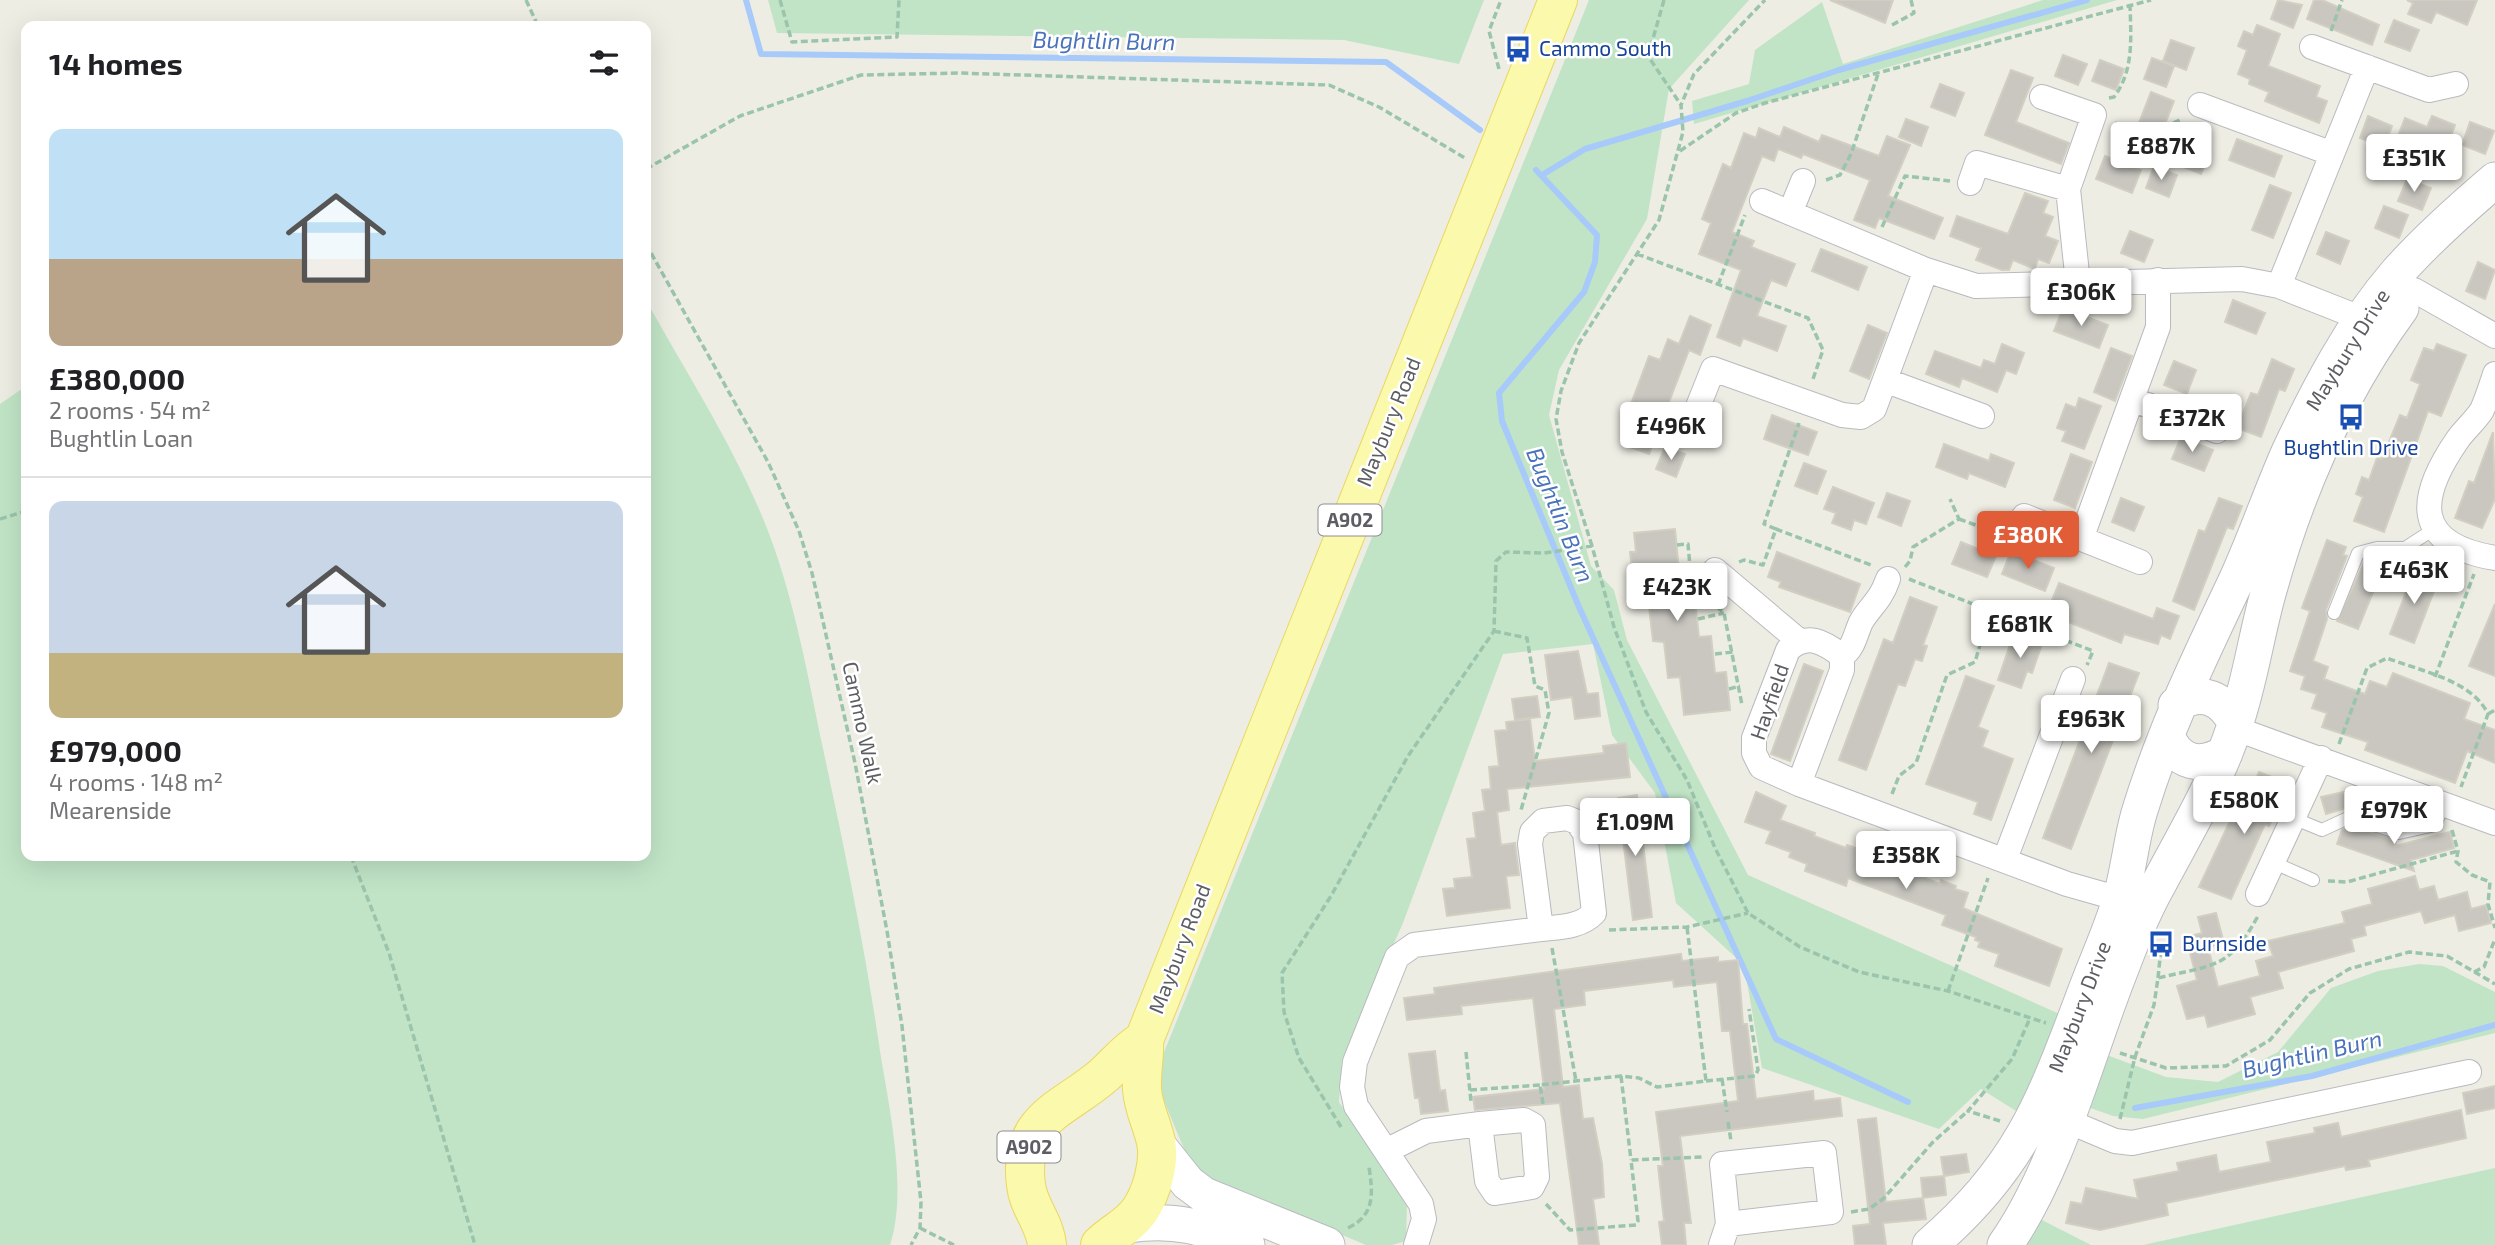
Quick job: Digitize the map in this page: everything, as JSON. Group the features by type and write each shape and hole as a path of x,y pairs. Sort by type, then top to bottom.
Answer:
{"main road":[{"name":"Maybury Road","path":"1113,1235 1141,1208 1152,1184 1154,1136 1142,1089 1144,1040 1558,0"},
{"name":"Maybury Road","path":"1047,1245 1026,1187 1025,1163 1033,1133 1049,1112 1104,1074 1126,1050 1144,1040"},
{"path":"1069,1100 1098,1096 1119,1099 1137,1111 1154,1136"},
{"path":"1036,1209 1053,1225 1070,1234 1113,1235"}],"street":[{"path":"2318,49 2429,90 2456,84"},
{"path":"2279,286 2330,153 2367,67"},
{"path":"2042,97 2097,107 2068,189 2078,284"},
{"path":"2200,105 2330,153"},
{"path":"1970,183 1977,163 2068,189"},
{"name":"Maybury Drive","path":"1930,1245 1973,1207 2018,1149 2051,1084 2120,899 2140,811 2172,720 2236,582 2289,453 2323,384 2396,274 2451,218 2495,180"},
{"path":"1790,213 1803,181"},
{"path":"1762,201 1926,270 1976,286 2242,279 2279,286 2363,320"},
{"name":"Maybury Drive","path":"2005,1245 2017,1229 2045,1169 2141,919 2232,735 2268,592 2286,533 2315,458 2346,394 2384,332 2414,290 2466,234 2495,209"},
{"path":"1689,429 1713,369 1842,415 1861,418 1874,409 1887,381 1926,270"},
{"path":"2081,539 2134,400 2158,327 2158,280"},
{"path":"2414,290 2495,336"},
{"path":"2488,556 2446,540 2434,529 2427,505 2437,474 2458,438 2481,411 2495,374"},
{"path":"1887,381 1982,416"},
{"path":"2134,400 2217,431"},
{"path":"2024,516 2140,562"},
{"name":"Hayfield","path":"1705,577 1798,640 1812,639 1842,656"},
{"path":"1798,784 1842,670 1842,656 1849,651 1863,620 1881,598 1888,579"},
{"name":"Hayfield","path":"1798,640 1788,650 1754,738 1754,753 1761,768 2067,884 2120,899"},
{"path":"2000,858 2073,679"},
{"path":"2197,695 2209,696 2229,711 2232,735 2212,761 2199,763 2184,759 2175,752 2172,720 2197,695"},
{"path":"2232,735 2327,760 2448,808 2495,823"},
{"path":"2258,894 2293,818 2327,760"},
{"path":"1416,1245 1424,1219 1421,1204 1377,1154 1356,1106 1352,1087 1355,1062 1397,957 1414,945 1545,929 1573,925 1588,919 1594,912 1594,899 1585,833 1577,822 1567,818 1543,821 1532,831 1530,844 1545,929"},
{"path":"2065,1120 2115,1141 2149,1141 2469,1072"},
{"path":"1377,1154 1426,1131 1477,1125 1524,1120 1533,1125 1537,1177 1532,1187 1495,1193 1487,1181 1477,1125"},
{"path":"1154,1136 1188,1183 1204,1195 1335,1238"},
{"path":"1824,1153 1831,1212 1725,1234 1722,1164 1824,1153"},
{"path":"1113,1235 1168,1221 1189,1224 1247,1245"}],"lane":[{"path":"2334,613 2358,553 2376,548 2405,548 2434,529"},
{"path":"2293,818 2322,830 2350,817 2399,832 2435,825 2448,808"},
{"path":"2273,862 2313,880"}],"path":[{"path":"526,0 535,21"},
{"path":"780,0 792,42 897,37 899,0"},
{"path":"1501,0 1489,31 1503,80 1518,101"},
{"path":"1664,0 1648,56 1681,105"},
{"path":"1765,0 1694,74 1681,105 1683,132 1659,220 1579,343 1561,391 1556,419 1562,452 1592,545 1614,627 1646,712 1687,780 1715,848 1748,913 1800,947 1858,972 1948,991 2053,1026"},
{"path":"1892,25 1914,13 1911,0"},
{"path":"1678,152 1736,113 2151,0"},
{"path":"2318,49 2342,0"},
{"path":"2097,107 2114,97 2121,88 2131,51 2130,6"},
{"path":"651,166 740,116 814,89 861,75 959,73 1329,85 1379,107 1489,172"},
{"path":"1803,181 1832,180 1840,176 1851,154 1878,74"},
{"path":"2097,107 2148,135 2171,126 2200,105"},
{"path":"1872,247 1905,176 1970,183"},
{"path":"1718,285 1745,214 1762,201"},
{"name":"Cammo Walk","path":"651,253 768,462 799,531 812,573 852,750 887,931 921,1202 920,1228 911,1245"},
{"path":"1950,499 1959,519 2000,534 2008,516 2024,516"},
{"path":"0,519 21,513"},
{"path":"1959,519 1913,547 1910,561 1899,576 2093,651 2083,677 2073,679"},
{"path":"1682,585 1705,577 1721,563 1733,565 1744,560 1763,565 1776,529 1890,572 1888,579"},
{"path":"1676,545 1688,544 1691,578 1705,577"},
{"path":"1350,1137 1332,1117 1299,1058 1284,1012 1282,973 1331,896 1408,756 1494,631 1496,561 1506,552 1544,553 1592,545"},
{"path":"2435,677 2488,556"},
{"path":"1699,591 1705,577"},
{"path":"1699,591 1705,577"},
{"path":"1699,591 1724,613 1740,687 1742,733 1754,738"},
{"path":"1884,815 1899,776 1916,763 1947,675 1975,662 1990,611"},
{"path":"1699,619 1724,613"},
{"path":"1494,631 1527,638 1535,687 1545,690 1549,713 1520,808 1532,831"},
{"path":"1715,654 1733,652"},
{"path":"2327,760 2367,668 2387,658 2473,692 2488,714"},
{"path":"1729,688 1740,687"},
{"path":"2495,710 2488,714 2448,808 2458,851 2456,862 2472,875 2493,883 2488,904 2495,928"},
{"path":"2313,880 2347,882 2458,851"},
{"path":"1948,991 2000,858"},
{"path":"353,861 389,953 475,1245"},
{"path":"2158,978 2218,963 2231,956 2242,945 2262,909 2258,894"},
{"path":"1588,919 1613,932 1687,927 1748,913"},
{"path":"1687,927 1706,1081"},
{"path":"1545,929 1576,1081"},
{"path":"2474,972 2484,967 2495,939"},
{"path":"2115,1141 2135,1057 2154,1005 2161,944"},
{"path":"2120,1053 2166,1068 2226,1066 2270,1040 2310,993 2349,969 2409,952 2447,956 2495,984"},
{"path":"1470,1090 1621,1076 1639,1078 1657,1087 1755,1076 1758,1070 1749,1009"},
{"path":"1831,1212 1869,1209 1883,1199 1933,1142 1968,1111 2012,1059 2031,1017"},
{"path":"1466,1052 1477,1125"},
{"path":"1532,1187 1570,1230 1636,1225 1639,1221 1621,1076"},
{"path":"1722,1079 1727,1112"},
{"path":"1533,1125 1544,1110 1540,1085"},
{"path":"1968,1111 2012,1125 2018,1149"},
{"path":"1335,1238 1360,1222 1369,1210 1377,1154"},
{"path":"1631,1160 1703,1157 1722,1164"},
{"path":"920,1228 954,1245"}],"green space":[{"path":"768,0 1484,0 1459,64 1344,40 777,33"},
{"path":"1589,0 1749,0 1669,89 1647,219 1559,370 1549,415 1591,566 1614,590 1627,640 1748,875 2064,1016 2024,1116 1981,1089 1939,1129 1762,1068 1744,965 1676,903 1655,793 1612,735 1593,644 1503,654 1403,923 1342,1060 1339,1102 1407,1203 1406,1241 1392,1245 1366,1245 1194,1173 1154,1077"},
{"path":"2043,0 2117,0 1694,124 1692,101 1749,84 1755,50 1822,2 1843,64"},
{"path":"651,309 744,477 771,539 794,614 854,897 892,1123 897,1200 890,1245 0,1245 0,404 21,389 21,861 651,861"},
{"path":"2419,964 2443,966 2495,992 2495,1033 2143,1119 2113,1116 2082,1105 2104,1054 2166,1077 2218,1082 2278,1052 2331,988 2378,971"},
{"path":"2495,1168 2495,1245 2143,1245"},
{"path":"2040,1219 2091,1245 2021,1245"}],"building":[{"path":"1830,0 1893,0 1885,23"},
{"path":"2278,0 2302,5 2293,28 2271,19"},
{"path":"2314,0 2322,0 2379,25 2372,45 2307,19"},
{"path":"2407,0 2477,0 2467,25 2436,12 2431,23 2408,14 2413,3"},
{"path":"2394,20 2419,30 2410,51 2385,42"},
{"path":"2257,25 2280,34 2268,66 2320,86 2316,97 2327,101 2319,123 2265,101 2269,92 2249,84 2250,79 2238,74 2247,50 2238,46 2244,31 2253,35"},
{"path":"2171,40 2194,48 2186,70 2163,61"},
{"path":"2063,55 2087,64 2078,85 2055,76"},
{"path":"2152,58 2174,66 2166,87 2144,79"},
{"path":"2100,60 2124,69 2116,90 2092,81"},
{"path":"2011,70 2033,78 2016,122 2069,143 2061,164 1985,135"},
{"path":"1940,84 1964,93 1955,116 1931,107"},
{"path":"2151,92 2174,101 2162,132 2139,123"},
{"path":"2368,116 2392,126 2384,148 2360,138"},
{"path":"2432,116 2455,125 2446,150 2424,141 2420,151 2396,141 2405,118 2427,127"},
{"path":"1906,119 1928,127 1921,146 1899,137"},
{"path":"2470,122 2494,131 2485,154 2462,145"},
{"path":"1784,127 1819,142 1822,135 1879,156 1887,136 1910,145 1888,196 1943,218 1934,239 1879,218 1875,228 1854,220 1870,180 1803,154 1801,158 1778,149 1774,161 1762,156 1732,232 1754,241 1751,247 1795,264 1786,286 1771,280 1757,316 1786,326 1777,351 1743,338 1740,346 1717,337 1741,270 1699,254 1711,223 1702,219 1723,164 1731,168 1744,133 1756,138 1759,128 1780,137"},
{"path":"2177,139 2210,152 2201,174 2168,161"},
{"path":"2237,139 2282,156 2274,177 2229,160"},
{"path":"2105,156 2141,170 2132,193 2096,179"},
{"path":"2154,166 2177,175 2169,197 2146,188"},
{"path":"2407,179 2431,188 2422,210 2398,201"},
{"path":"2270,185 2291,193 2273,238 2252,230"},
{"path":"2025,193 2048,201 2043,213 2053,217 2045,236 2058,241 2049,263 2038,259 2035,269 2013,260 2009,270 2002,270 1976,260 1981,248 1950,236 1957,216 2008,234"},
{"path":"2384,206 2408,215 2399,238 2375,228"},
{"path":"2130,231 2153,240 2144,262 2121,253"},
{"path":"2326,232 2349,241 2340,264 2317,254"},
{"path":"1821,249 1867,267 1858,290 1812,271"},
{"path":"2478,262 2495,270 2485,299 2466,291"},
{"path":"2233,300 2265,313 2256,334 2225,322"},
{"path":"2063,308 2108,325 2099,348 2054,331"},
{"path":"1690,316 1711,325 1700,355 1689,350 1649,454 1627,446 1631,438 1624,435 1633,413 1628,412 1649,356 1660,360 1668,339 1679,344"},
{"path":"1868,325 1887,333 1869,379 1850,371"},
{"path":"2002,344 2024,353 2016,374 2006,370 1997,392 1962,378 1959,387 1926,374 1935,351 1981,368 1984,360 1995,364"},
{"path":"2437,344 2466,355 2441,416 2428,411 2384,532 2354,521 2363,497 2356,494 2362,477 2369,480 2377,458 2382,459 2400,415 2407,418 2420,384 2411,380 2424,348 2434,351"},
{"path":"2111,348 2132,356 2115,401 2094,392"},
{"path":"2272,359 2294,369 2285,391 2279,389 2261,437 2237,428 2251,393 2258,395"},
{"path":"2174,361 2196,370 2187,394 2164,385"},
{"path":"2079,398 2101,406 2084,449 2062,441 2066,431 2057,428 2066,404 2076,408"},
{"path":"1772,415 1817,432 1808,455 1764,439"},
{"path":"2493,432 2495,499 2482,528 2455,518 2469,481 2474,483"},
{"path":"2181,437 2213,450 2204,471 2172,459"},
{"path":"1944,444 1989,461 1991,454 2014,463 2005,487 1969,473 1967,479 1936,467"},
{"path":"1665,447 1685,454 1676,477 1656,469"},
{"path":"2071,454 2092,462 2075,508 2054,500"},
{"path":"1804,463 1826,471 1817,494 1795,486"},
{"path":"1833,487 1874,503 1866,524 1854,520 1851,530 1832,523 1836,513 1824,509"},
{"path":"1887,493 1910,501 1901,526 1878,517"},
{"path":"2121,498 2144,507 2134,531 2112,522"},
{"path":"2219,498 2242,506 2233,529 2227,527 2194,610 2173,601 2199,530 2205,532"},
{"path":"1675,529 1682,602 1695,601 1699,637 1711,636 1715,673 1726,672 1730,710 1684,715 1680,677 1668,678 1664,642 1653,641 1649,607 1636,608 1630,552 1636,552 1634,533"},
{"path":"2327,540 2346,547 2343,555 2347,556 2326,610 2327,619 2313,661 2328,667 2324,679 2365,694 2370,681 2387,687 2393,673 2470,703 2464,719 2495,730 2495,763 2467,751 2455,783 2365,750 2368,742 2322,727 2327,713 2312,708 2317,694 2301,689 2305,676 2290,671 2310,611 2302,608"},
{"path":"1961,542 1996,556 1987,577 1952,564"},
{"path":"2011,551 2054,568 2045,591 2002,574"},
{"path":"1777,552 1860,584 1850,612 1779,587 1781,582 1768,577"},
{"path":"2364,563 2382,570 2358,629 2337,621"},
{"path":"2415,569 2439,578 2414,643 2390,634"},
{"path":"2059,583 2153,619 2157,608 2179,616 2170,639 2161,635 2158,644 2124,634 2121,643 2058,618 2062,610 2050,605"},
{"path":"1910,597 1937,607 1923,645 1927,646 1922,661 1915,659 1905,686 1898,684 1866,770 1839,760 1884,639 1893,643"},
{"path":"2495,604 2495,676 2469,666"},
{"path":"2014,633 2042,644 2032,673 2027,671 2021,688 1998,680"},
{"path":"1578,651 1587,694 1598,693 1600,716 1575,719 1572,697 1551,700 1545,655"},
{"path":"2109,663 2139,673 2071,849 2043,838"},
{"path":"1804,664 1823,671 1790,761 1771,754"},
{"path":"1966,676 1994,686 1978,727 1988,731 1982,747 2013,759 1991,820 1974,814 1978,802 1926,784"},
{"path":"1537,696 1540,717 1515,720 1512,699"},
{"path":"1530,719 1535,761 1604,753 1603,746 1626,743 1630,777 1507,789 1509,810 1497,812 1501,845 1515,843 1519,875 1506,876 1510,908 1447,916 1443,889 1455,888 1454,879 1472,877 1467,839 1476,838 1473,813 1485,811 1482,790 1491,789 1489,767 1499,766 1495,731 1507,730 1506,722"},
{"path":"2259,772 2290,784 2269,826 2265,824 2231,899 2199,887 2230,821 2234,823"},
{"path":"2357,789 2409,807 2403,823 2350,807 2326,814 2321,797"},
{"path":"1756,792 1786,806 1780,820 1846,848 1847,845 1862,850 1861,853 1909,869 1908,871 1940,884 1941,880 1956,886 1955,889 1968,893 1963,908 2062,949 2049,986 1995,966 1999,954 1978,947 1980,942 1975,940 1976,937 1942,925 1946,915 1848,878 1846,886 1805,871 1807,864 1789,857 1791,852 1766,843 1771,831 1745,822"},
{"path":"1637,795 1652,917 1633,920 1618,798"},
{"path":"2351,826 2396,841 2395,846 2450,832 2454,848 2411,860 2414,871 2337,844 2342,830"},
{"path":"2415,876 2419,890 2434,886 2438,900 2467,892 2471,909 2486,905 2491,923 2459,931 2455,915 2425,923 2421,911 2364,926 2366,935 2351,939 2354,951 2278,972 2283,988 2250,997 2255,1014 2208,1027 2205,1015 2187,1019 2177,986 2197,980 2186,937 2202,933 2198,917 2216,913 2224,943 2208,947 2218,987 2260,976 2256,961 2273,956 2268,941 2345,923 2342,912 2372,904 2368,889"},
{"path":"1681,954 1682,961 1718,957 1718,962 1738,960 1743,1024 1747,1024 1756,1099 1813,1091 1814,1101 1840,1098 1842,1116 1680,1136 1691,1223 1684,1223 1686,1245 1662,1245 1659,1222 1664,1221 1658,1166 1663,1166 1656,1112 1738,1101 1730,1031 1722,1031 1717,982 1674,987 1673,980 1584,991 1585,1005 1554,1009 1563,1087 1579,1085 1583,1119 1593,1118 1602,1164 1604,1197 1593,1199 1599,1245 1579,1245 1560,1103 1475,1110 1473,1097 1544,1089 1533,998 1461,1006 1462,1014 1407,1020 1404,998 1435,994 1434,988"},
{"path":"1435,1051 1440,1091 1445,1090 1448,1111 1421,1114 1419,1098 1415,1098 1409,1054"},
{"path":"2495,1086 2495,1108 2467,1114 2463,1093"},
{"path":"2461,1110 2466,1138 2368,1160 2370,1166 2346,1170 2345,1166 2166,1203 2168,1215 2100,1230 2066,1223 2071,1202 2082,1204 2086,1188 2138,1199 2134,1180 2179,1171 2177,1163 2216,1155 2219,1172 2271,1162 2267,1142 2315,1133 2314,1128 2338,1123 2341,1137"},
{"path":"1876,1118 1886,1202 1923,1198 1926,1219 1883,1223 1886,1245 1855,1245 1853,1226 1870,1224 1858,1120"},
{"path":"1966,1154 1969,1172 1944,1176 1941,1157"},
{"path":"1944,1176 1946,1195 1923,1198 1921,1178"}],"waterway":[{"name":"Bughtlin Burn","path":"746,0 761,54 1386,62 1480,130"},
{"path":"1542,175 1585,149 1747,101 1839,70 2087,0"},
{"name":"Bughtlin Burn","path":"1536,170 1597,235 1595,262 1584,292 1499,393 1502,421 1579,607 1776,1039 1908,1102"},
{"name":"Bughtlin Burn","path":"2135,1108 2312,1076 2495,1025"}],"place":[{"name":"Cammo South","path":"1518,49"},
{"name":"Bughtlin Drive","path":"2351,417"},
{"name":"Burnside","path":"2161,944"}]}
